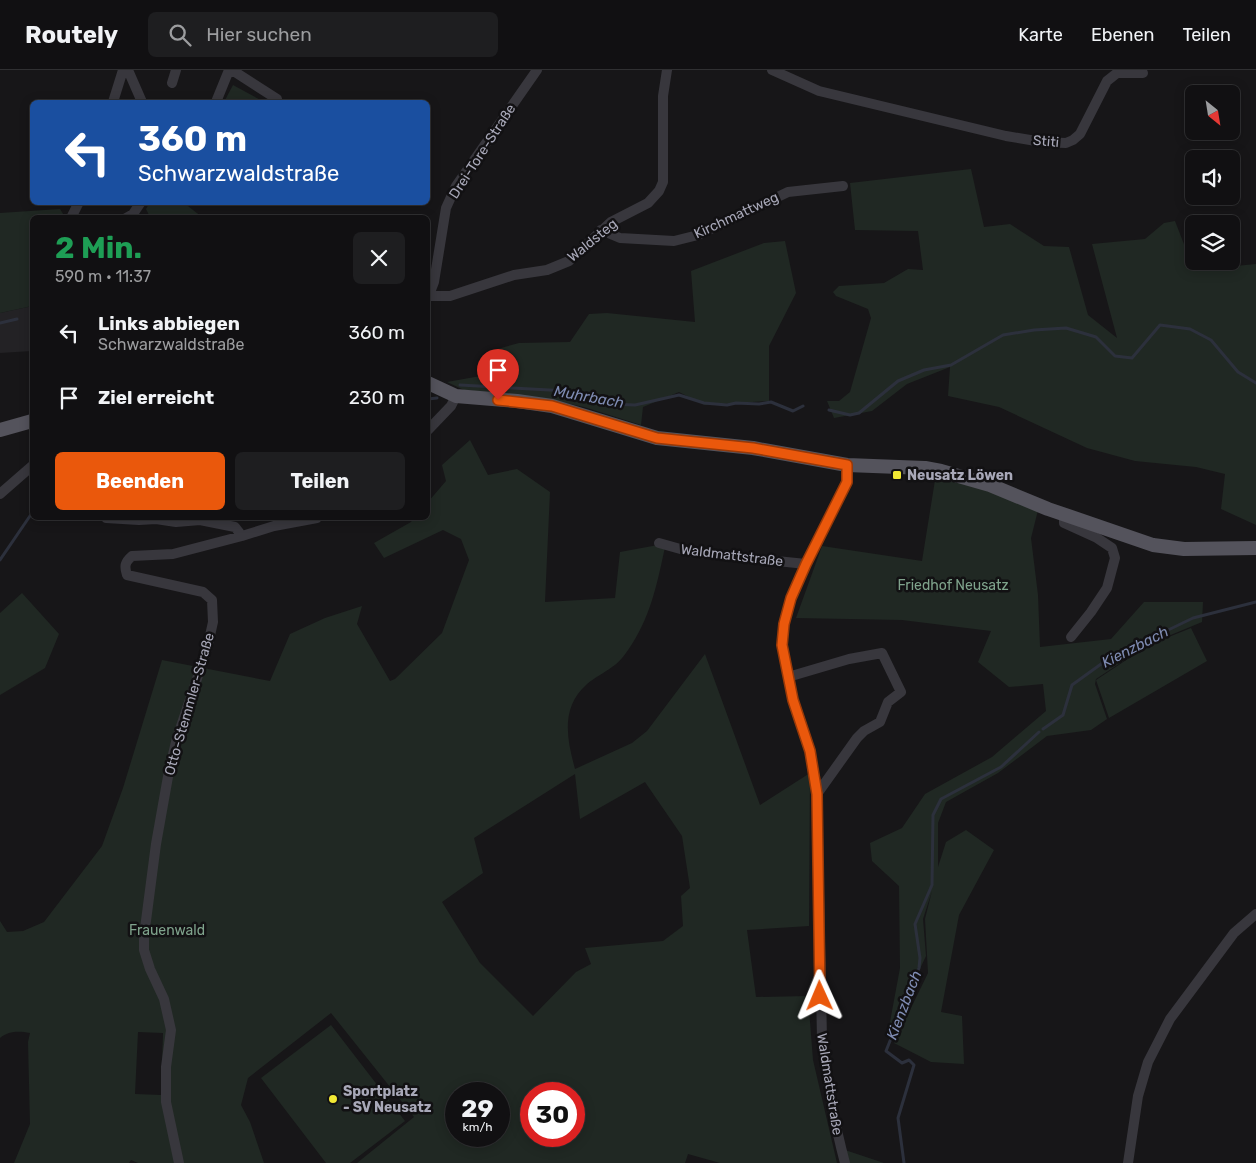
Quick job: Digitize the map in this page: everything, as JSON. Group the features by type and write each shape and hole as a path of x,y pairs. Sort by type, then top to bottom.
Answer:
{"main road":[{"path":"430,384 456,396 552,406 657,438 753,448 847,465 925,468 941,471 990,485 1064,515 1152,544 1184,549 1256,548"},
{"path":"0,430 30,422"}],"street":[{"path":"114,100 122,70"},
{"path":"128,70 141,100"},
{"path":"172,83 176,70"},
{"path":"217,100 230,70 277,99"},
{"name":"Drei-Tore-Straße","path":"430,291 434,282 446,208 456,186 537,70"},
{"name":"Waldsteg","path":"430,295 450,296 514,275 547,270 569,261 611,222 648,203 659,191 663,182 663,96 667,70"},
{"name":"Stiti","path":"772,70 819,92 1006,136 1042,142 1066,143 1080,134 1107,81 1117,73 1143,73"},
{"name":"Kirchmattweg","path":"601,230 620,238 674,241 698,235 788,192 843,186"},
{"path":"430,428 450,406 456,396"},
{"name":"Waldmattstraße","path":"845,1163 836,1130 822,1039 817,794 810,751 793,700 782,645 784,624 791,598 847,482 847,465"},
{"path":"0,494 30,468"},
{"path":"1064,515 1064,523 1097,538 1112,548 1115,558 1108,588 1071,637"},
{"path":"163,520 176,522 200,520 235,527 242,536"},
{"name":"Otto-Stemmler-Straße","path":"178,1163 166,1102 166,1067 170,1030 164,999 150,969 144,950 144,936 156,844 169,771 177,738 207,649 213,622 212,600 203,592 127,575 124,567 127,560 132,556 173,554 274,526 307,520"},
{"name":"Waldmattstraße","path":"659,543 691,552 806,564"},
{"path":"788,677 849,659 882,653 901,692 888,702 880,722 864,731 857,738 817,794"},
{"path":"1128,1163 1138,1096 1148,1062 1170,1019 1234,933 1256,914"}],"shaded area":[{"path":"30,306 30,351 0,353 0,313"}],"green space":[{"path":"233,85 260,100 225,100"},
{"path":"971,169 984,227 1010,224 1044,246 1069,247 1088,315 1117,338 1092,244 1145,239 1164,223 1175,221 1185,247 1185,270 1240,270 1240,266 1256,264 1256,525 1221,509 1225,474 1196,467 1135,461 1087,448 999,407 948,396 950,367 907,384 872,411 834,418 827,401 839,401 850,392 871,318 868,309 836,296 833,292 839,286 884,283 908,269 923,270 918,231 855,230 850,183"},
{"path":"148,205 187,205 199,215 149,215 146,209"},
{"path":"60,209 64,215 30,215 30,306 0,313 0,213"},
{"path":"785,241 796,293 769,346 769,401 705,405 679,392 643,407 641,425 584,407 537,397 464,390 447,382 486,375 487,352 519,343 570,342 589,314 607,313 695,322 691,271 764,243"},
{"name":"Frauenwald","path":"470,440 488,475 517,469 550,492 545,602 615,598 620,552 658,545 665,547 649,609 639,633 618,662 587,684 578,693 573,703 569,714 568,735 575,769 632,743 647,731 705,654 760,805 810,773 809,926 747,930 756,997 808,996 813,1060 837,1163 720,1163 688,1154 685,1163 357,1163 414,1117 331,1013 248,1078 241,1105 250,1122 264,1163 138,1163 131,1160 129,1163 14,1163 30,1124 28,1042 30,1033 14,1032 0,1038 0,921 7,932 23,931 44,922 102,846 123,788 162,660 270,681 290,634 325,618 362,606 357,624 390,681 395,679 442,633 469,560 461,539 443,530 384,558 374,543 412,520 430,520 430,500 446,481 442,465","holes":["575,774 580,819 645,782 682,836 690,888 681,896 683,926 663,941 585,948 591,964 576,972 533,1016 480,963 442,902 483,873 474,838","138,1032 163,1033 161,1095 135,1094"]},
{"name":"Friedhof Neusatz","path":"936,474 976,486 1038,510 1031,538 1038,595 1040,647 1111,639 1144,602 1203,602 1202,622 1149,644 1096,679 1095,684 1107,719 1091,730 1047,736 998,773 946,802 938,823 938,867 946,842 966,830 994,850 959,915 941,1012 962,1016 964,1064 931,1062 894,1043 928,973 925,919 932,891 923,919 926,956 887,1038 900,968 899,886 872,861 870,843 902,828 925,794 992,757 1046,711 1043,684 1009,687 978,662 991,631 902,620 796,618 822,546 922,561"},
{"path":"22,593 59,634 45,668 0,695 0,613"},
{"path":"1191,628 1207,661 1109,718 1096,680 1149,645"},
{"name":"Sportplatz - SV Neusatz","path":"331,1025 405,1121 350,1163 326,1163 261,1078"},
{"path":"845,1150 884,1163 848,1163"}],"waterway":[{"path":"0,323 17,319"},
{"name":"Muhrbach","path":"829,410 850,415 859,413 898,381 924,370 951,365 1003,335 1034,330 1066,328 1096,337 1115,356 1132,358 1160,325 1190,329 1211,340 1238,372 1256,383"},
{"name":"Muhrbach","path":"460,385 568,391 610,404 635,405 679,395 704,403 727,405 771,402 793,411 803,406"},
{"name":"Muhrbach","path":"430,399 437,398"},
{"name":"Muhrbach","path":"0,560 30,516"},
{"name":"Kienzbach","path":"1043,729 1063,715 1072,685 1108,659 1193,618 1256,602"},
{"name":"Kienzbach","path":"904,1163 898,1118 914,1065 909,1060 902,1063 886,1051 919,968 920,958 915,924 932,885 933,815 941,799 1001,767 1039,732"}],"place":[{"name":"Neusatz Löwen","path":"897,475"},
{"name":"Sportplatz - SV Neusatz","path":"333,1099"}],"route":[{"path":"498,400 552,406 657,438 753,448 847,465 847,482 791,598 784,624 782,645 785,668 793,700 810,751 817,794 820,996"}]}
